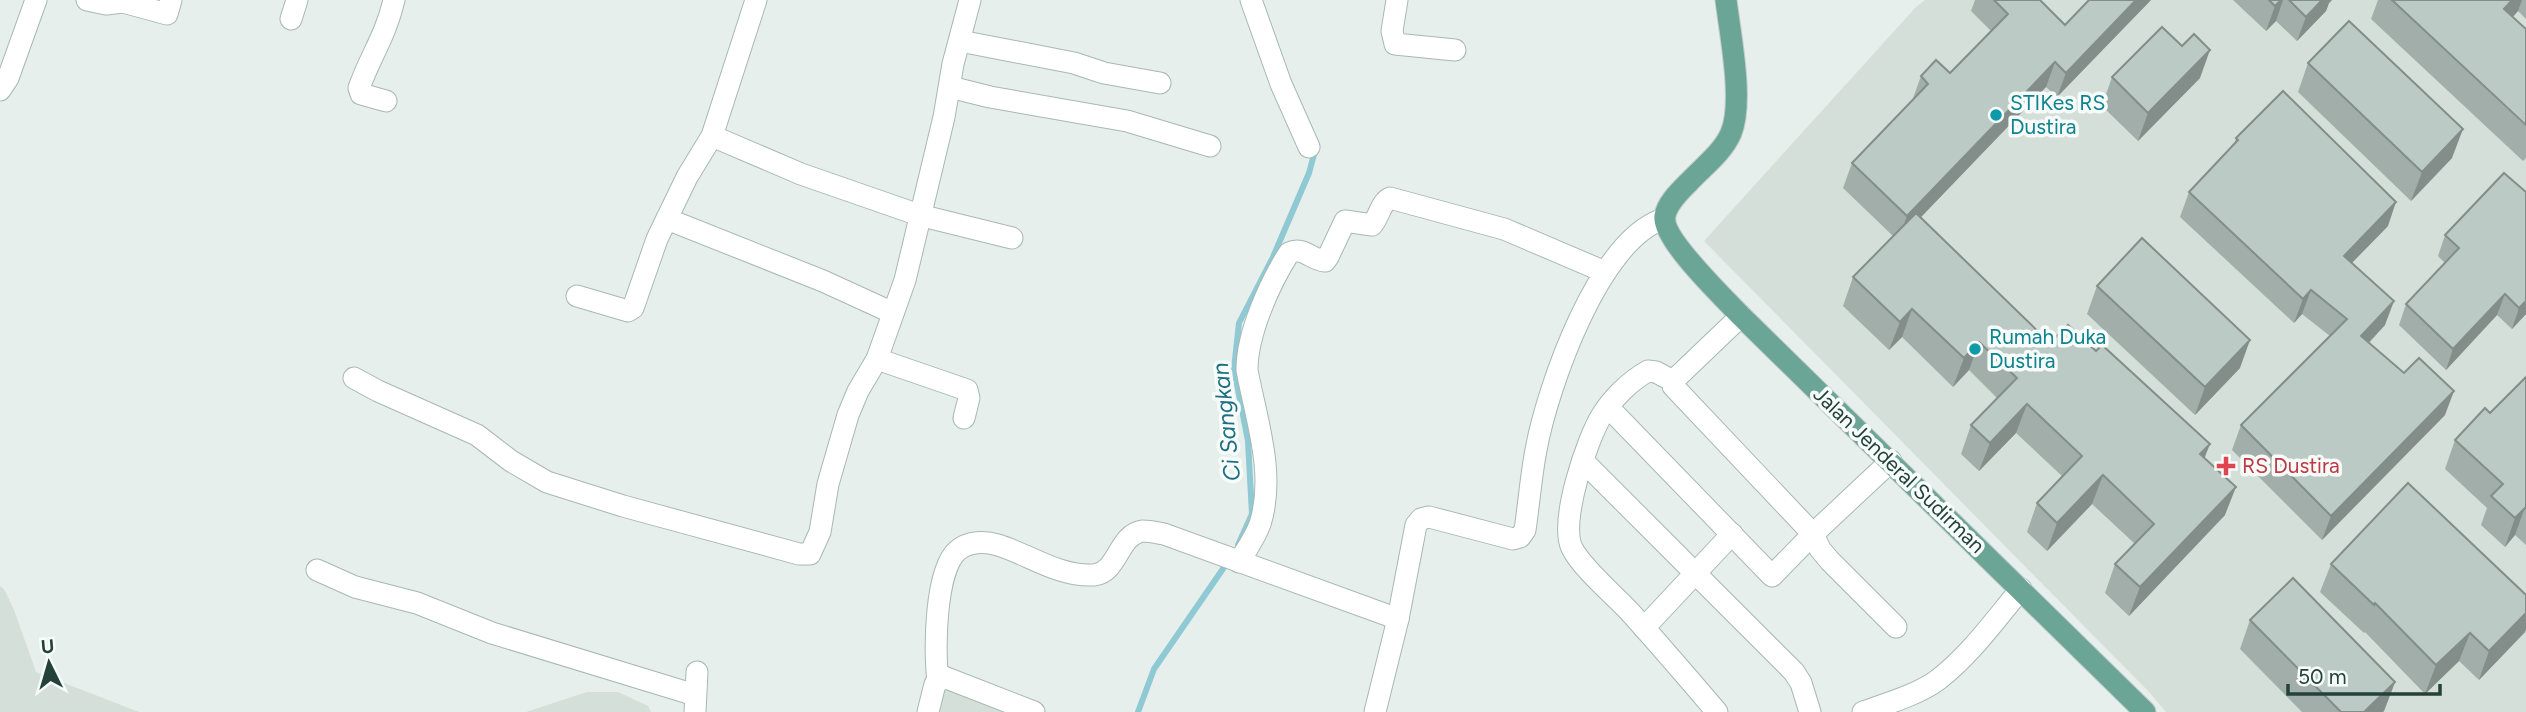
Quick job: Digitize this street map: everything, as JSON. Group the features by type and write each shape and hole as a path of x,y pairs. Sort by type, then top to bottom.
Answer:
{"main road":[{"path":"1664,219 1666,209 1674,198 1726,143 1732,131 1735,89 1726,0"},
{"name":"Jalan Jenderal Sudirman","path":"1664,219 1672,240 1741,316 2145,712"}],"street":[{"path":"0,90 8,78 36,0"},
{"path":"87,0 106,4 123,2 167,14 171,0"},
{"path":"386,101 360,94 359,88 391,16 394,0"},
{"path":"577,296 628,312 634,308 657,239 687,177 712,136 756,0"},
{"path":"354,378 477,435 511,461 547,482 623,506 807,555 814,548 820,531 828,484 848,415 858,391 877,359 905,280 970,0"},
{"path":"1251,0 1281,84 1309,147"},
{"path":"1397,0 1392,31 1395,44 1455,50"},
{"path":"960,41 1160,83"},
{"path":"950,87 1000,99 1127,121 1210,146"},
{"path":"712,136 801,174 919,215 1012,238"},
{"path":"1232,560 1261,521 1265,480 1264,454 1247,370 1247,357 1260,313 1289,253 1300,250 1325,261 1345,220 1372,225 1385,201 1390,198 1504,229 1605,272"},
{"path":"667,219 822,281 893,313"},
{"path":"1375,712 1398,619 1416,525 1421,519 1429,517 1513,539 1520,537 1525,530 1536,449 1549,401 1586,305 1605,272 1636,235 1656,221 1664,219"},
{"path":"1673,381 1741,316"},
{"path":"877,359 967,390 969,398 964,418"},
{"path":"1673,381 1648,371 1629,384 1608,407 1594,429 1569,513 1572,548 1717,712"},
{"path":"1673,381 1673,386 1813,534 1830,561 1896,627"},
{"path":"1608,407 1772,576 1891,461"},
{"path":"1583,461 1775,650 1798,677 1810,712"},
{"path":"928,712 938,680 936,628 944,578 952,557 959,549 971,544 983,542 998,545 1037,563 1098,575 1107,570 1130,535 1144,531 1164,534 1398,619"},
{"path":"1644,628 1732,534"},
{"path":"317,570 355,587 417,603 492,633 695,703 697,672"},
{"path":"1863,712 1891,703 1937,681 1965,656 2021,589"},
{"path":"938,680 948,677 1034,712"}],"shaded area":[{"name":"RS Dustira","path":"1925,0 2526,0 2526,712 2166,712 1704,241"},
{"path":"0,586 14,610 36,672 139,712 0,712"},
{"path":"939,685 1028,712 931,712"},
{"path":"587,692 618,692 648,706 651,712 526,712"}],"building":[{"path":"1994,0 2040,0 2065,25 2089,0 2136,0 2066,73 2055,62 1907,216 1852,163 1928,84 1921,76 1936,60 1950,73 2008,14"},
{"path":"2269,0 2281,0 2275,6"},
{"path":"2289,0 2322,0 2306,17"},
{"path":"2392,0 2512,0 2504,9 2526,29 2526,125"},
{"path":"2349,21 2463,129 2422,172 2308,63"},
{"path":"2162,27 2182,46 2194,34 2210,50 2148,113 2112,77"},
{"path":"2283,91 2396,202 2344,256 2394,301 2361,336 2404,373 2419,358 2454,391 2331,516 2241,425 2347,319 2311,290 2303,299 2189,192 2238,140 2236,138"},
{"path":"2504,173 2526,192 2526,301 2519,308 2505,294 2453,349 2406,304 2459,248 2445,235"},
{"path":"1916,213 2050,343 2068,325 2096,351 2102,345 2210,444 2200,454 2236,487 2140,587 2115,564 2154,524 2103,475 2057,523 2037,503 2082,456 2027,404 1990,443 1971,425 2017,378 1979,342 1964,358 1912,309 1900,322 1853,277"},
{"path":"2142,238 2250,340 2205,387 2097,286"},
{"path":"2526,377 2526,507 2515,518 2491,496 2503,484 2455,440 2485,408 2490,413"},
{"path":"2408,483 2526,595 2526,613 2489,651 2470,633 2436,665 2375,603 2374,605 2331,564"},
{"path":"2293,578 2395,682 2364,712 2341,712 2250,620"}],"waterway":[{"name":"Ci Sangkan","path":"1238,545 1252,514 1248,441 1234,369 1239,323 1273,257 1309,173 1316,147"},
{"name":"Ci Sangkan","path":"1138,712 1154,669 1229,560"}],"place":[{"name":"STIKes RS Dustira","path":"1996,115"},
{"name":"Rumah Duka Dustira","path":"1975,349"},
{"name":"RS Dustira","path":"2226,466"}]}
